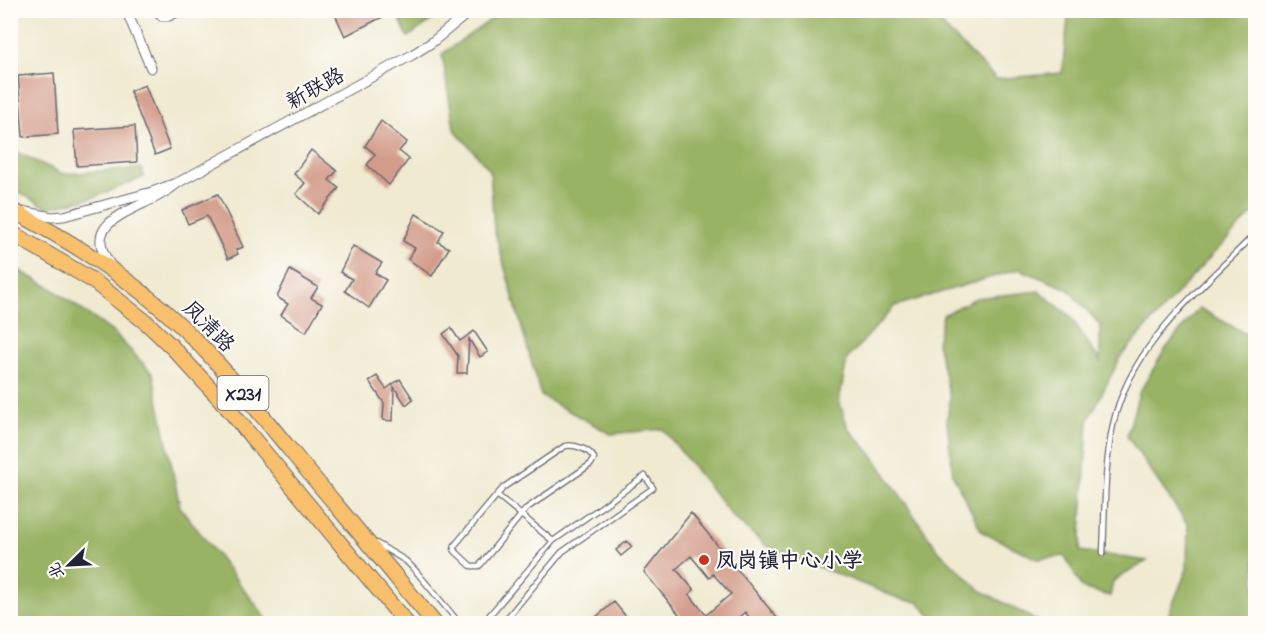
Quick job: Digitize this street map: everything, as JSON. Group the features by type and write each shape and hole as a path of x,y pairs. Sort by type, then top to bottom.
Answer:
{"main road":[{"name":"凤清路","path":"11,209 117,273 160,307 212,358 435,624"},
{"name":"凤清路","path":"10,232 92,280 160,335 221,400 407,624"}],"street":[{"path":"126,10 151,68"},
{"name":"新联路","path":"11,209 39,215 64,216 152,192 179,182 412,55 431,43 463,13 476,10"},
{"name":"新联路","path":"117,273 103,252 101,234 105,228 117,218 167,192 179,182"}],"lane":[{"path":"154,10 162,18 170,18 185,10"},
{"path":"1103,553 1109,447 1120,401 1129,380 1141,359 1168,324 1256,233"},
{"path":"565,446 573,446 594,458 591,464 527,508 479,566 471,566 456,554 455,545 497,495 565,446"},
{"path":"482,624 553,541 645,476 653,488 562,552 502,624"},
{"path":"497,495 553,541"},
{"path":"360,533 411,566 460,624"},
{"path":"351,556 398,624"}],"green space":[{"path":"927,10 996,79 1062,73 1069,11 1255,11 1255,211 1121,356 1088,421 1080,551 1147,561 1113,581 1110,596 1082,588 1065,556 1038,559 982,532 953,475 947,422 950,397 937,343 943,315 976,298 1039,291 1070,316 1100,361 1100,325 1068,289 1019,269 895,306 847,359 839,401 848,428 874,457 937,549 980,590 1041,623 937,623 918,602 903,600 768,547 733,517 663,429 611,434 541,396 494,229 490,170 454,129 442,54 503,11"},
{"path":"396,11 445,11 408,37"},
{"path":"10,118 14,151 63,174 142,168 144,177 95,197 48,208 11,188"},
{"path":"11,266 51,288 114,333 153,374 180,507 270,623 11,623"},
{"path":"1199,308 1255,339 1255,623 1165,623 1187,569 1188,525 1127,436 1139,393 1164,351"}],"building":[{"path":"333,10 396,10 345,36"},
{"path":"54,73 58,134 23,137 18,76"},
{"path":"145,85 170,149 155,155 130,91"},
{"path":"381,121 407,142 399,151 409,159 389,185 367,165 375,154 365,146"},
{"path":"135,126 137,162 77,166 74,130"},
{"path":"311,150 337,171 329,180 339,188 318,214 296,194 305,183 294,174"},
{"path":"218,194 243,247 236,250 238,254 228,259 207,216 188,224 182,210"},
{"path":"416,214 444,231 438,242 449,248 432,276 408,259 415,248 403,241"},
{"path":"353,246 382,263 375,273 386,280 369,308 345,291 352,279 340,272"},
{"path":"290,270 318,287 311,298 322,304 306,332 281,315 288,304 277,297"},
{"path":"451,328 460,341 474,331 488,352 480,357 469,339 467,373 457,373 458,356 443,334"},
{"path":"377,376 386,389 400,379 413,399 406,405 394,387 393,421 383,420 384,403 369,381"},
{"path":"691,513 782,624 755,624 745,612 731,624 687,624 644,572","holes":["691,556 709,578 713,574 731,594 706,615 689,594 694,590 676,569"]},
{"path":"627,541 632,547 621,556 616,550"},
{"path":"614,602 632,624 588,624"}],"place":[{"name":"凤岗镇中心小学","path":"704,560"}]}
